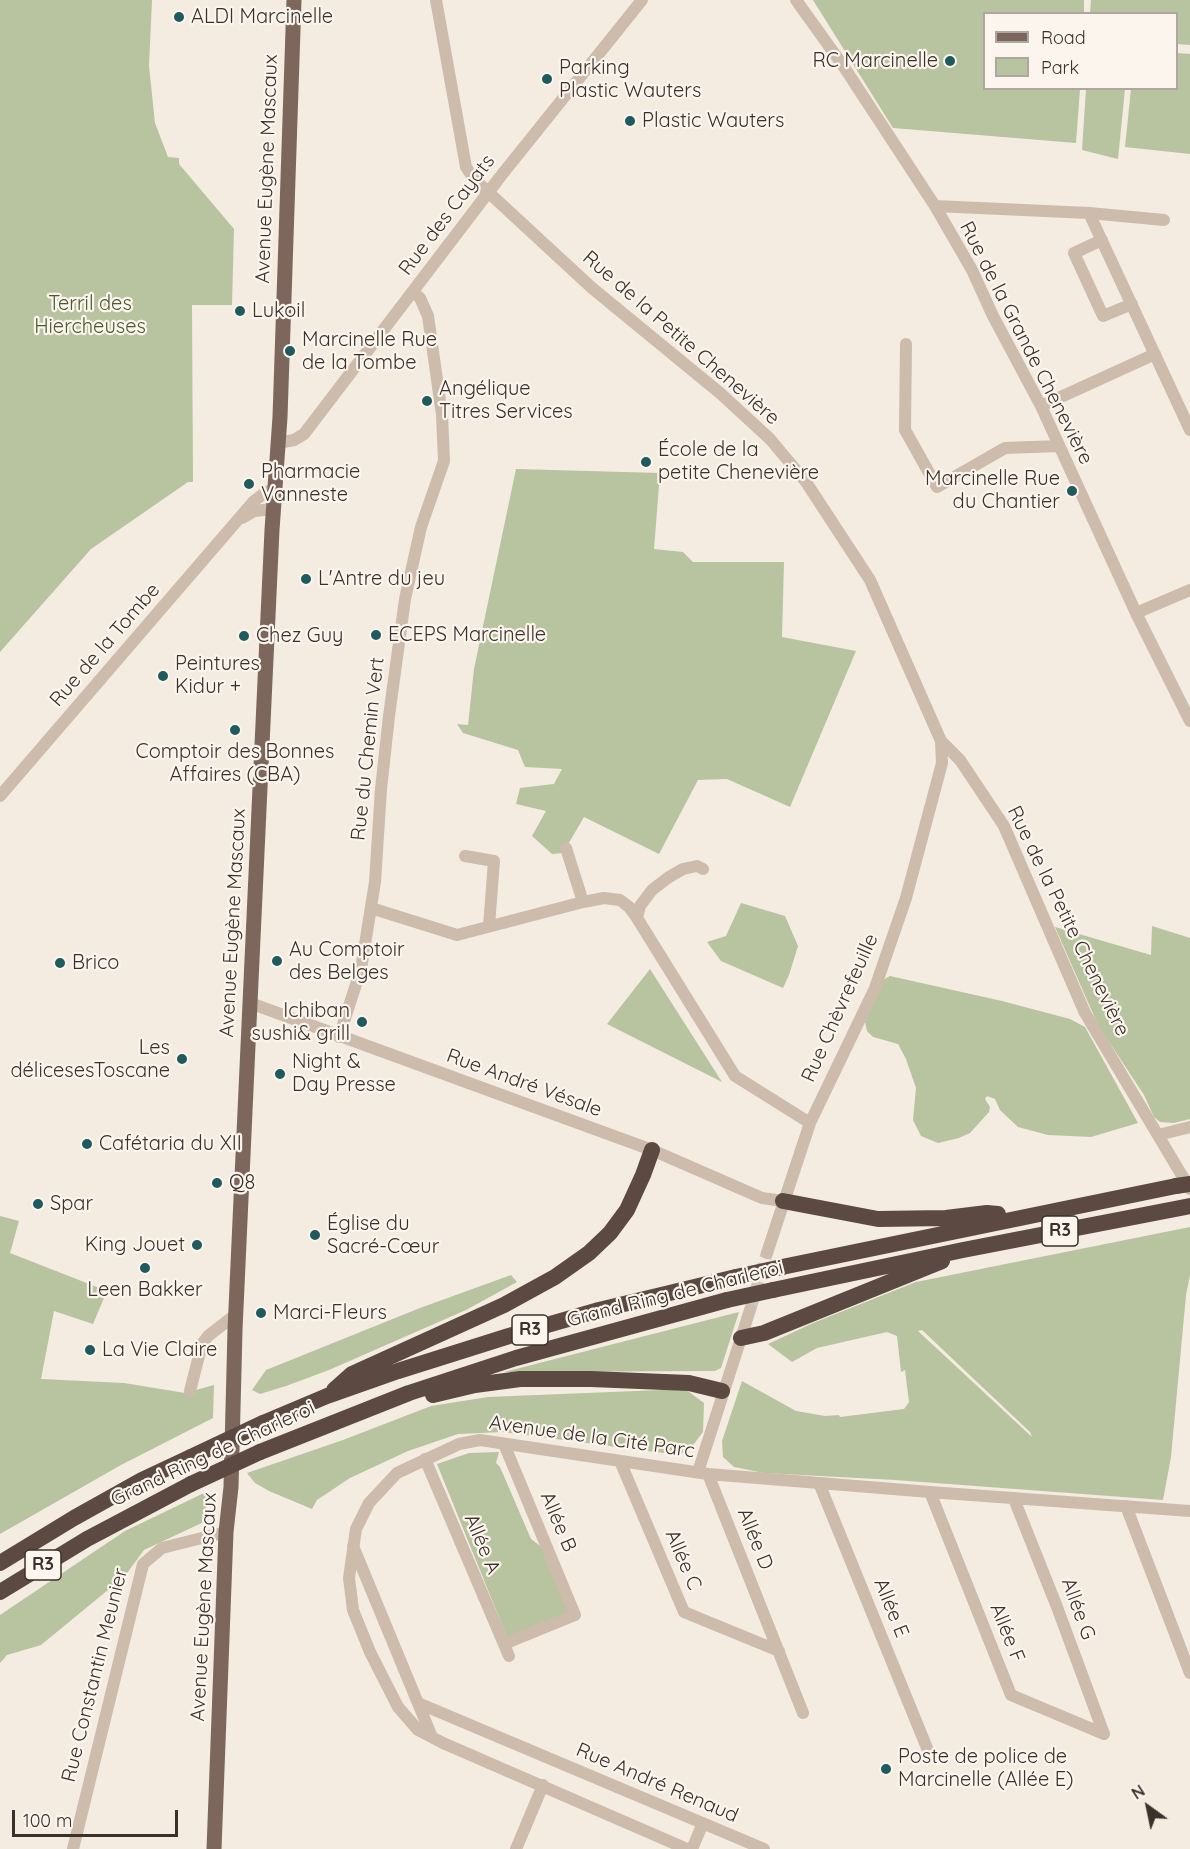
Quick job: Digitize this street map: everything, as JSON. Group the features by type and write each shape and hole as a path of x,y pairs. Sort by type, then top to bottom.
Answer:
{"highway":[{"path":"327,1396 352,1374 504,1305 555,1276 589,1253 610,1233 627,1210 652,1150"},
{"name":"Grand Ring de Charleroi","path":"0,1563 142,1480 263,1423 327,1396 509,1335 599,1310 736,1277 1016,1217 1185,1186"},
{"path":"783,1201 878,1219 946,1218 987,1213 1016,1217"},
{"name":"Grand Ring de Charleroi","path":"0,1592 87,1539 191,1484 260,1452 409,1393 516,1358 727,1300 963,1250 1190,1206"},
{"path":"741,1338 764,1333 932,1267 963,1250"},
{"path":"409,1393 429,1396 475,1385 532,1379 591,1378 689,1383 722,1391"}],"main road":[{"name":"Avenue Eugène Mascaux","path":"214,1849 226,1532 231,1487 235,1315 278,443 294,0"}],"street":[{"name":"Rue de la Petite Chenevière","path":"436,0 466,167 474,179 592,288 720,393 770,439 806,482 870,580 941,741 960,760 1004,826 1085,1013 1158,1135 1185,1186"},
{"name":"Rue des Cayats","path":"278,443 294,440 304,434 490,192 642,0"},
{"name":"Rue de la Grande Chenevière","path":"796,0 935,206 972,270 993,316 1041,406 1136,614 1190,722"},
{"path":"935,206 1089,213 1164,220"},
{"path":"1089,213 1190,430"},
{"path":"1102,240 1074,253 1103,316 1132,304"},
{"name":"Rue du Chemin Vert","path":"339,1037 361,969 375,882 381,789 405,598 422,527 444,461 442,415 428,316 426,307 413,292"},
{"path":"906,344 905,430 937,487 1005,448 1059,446"},
{"path":"1041,406 1155,354"},
{"name":"Rue de la Tombe","path":"0,796 254,501 274,489"},
{"name":"Rue de la Tombe","path":"239,520 254,511 273,509"},
{"path":"1136,614 1190,590"},
{"name":"Rue Chèvrefeuille","path":"767,1253 810,1123 874,988 906,898 942,763 941,741"},
{"path":"566,848 583,902"},
{"path":"465,856 494,861 489,926"},
{"path":"637,918 640,906 652,890 669,877 683,869 697,866 703,869"},
{"path":"371,908 457,934 583,902 604,898 620,900 637,918 735,1076 810,1123"},
{"name":"Rue André Vésale","path":"250,1003 652,1150 762,1198 783,1201"},
{"path":"1158,1135 1190,1127"},
{"path":"703,1473 722,1391 750,1310"},
{"path":"190,1391 202,1344 208,1336 235,1315"},
{"name":"Avenue de la Cité Parc","path":"687,1849 432,1737 418,1730 398,1707 370,1652 353,1610 349,1578 356,1529 369,1503 398,1473 459,1444 480,1440 703,1473 1190,1511"},
{"name":"Allée B","path":"504,1444 575,1615"},
{"name":"Allée A","path":"425,1459 506,1650 575,1615"},
{"name":"Allée C","path":"620,1461 684,1612 779,1651"},
{"name":"Allée D","path":"703,1473 767,1618 803,1713"},
{"name":"Allée E","path":"819,1483 927,1748"},
{"name":"Allée F","path":"930,1492 1011,1695 1104,1734"},
{"name":"Allée G","path":"1014,1499 1104,1734"},
{"path":"1126,1506 1190,1672"},
{"name":"Rue Constantin Meunier","path":"72,1849 143,1564 162,1548 226,1532"},
{"path":"353,1544 432,1737"},
{"path":"745,1637 762,1629 767,1618"},
{"name":"Rue André Renaud","path":"418,1703 764,1849"},
{"path":"516,1849 543,1785"},
{"path":"692,1849 703,1823"}],"green space":[{"name":"Terril des Hiercheuses","path":"0,0 152,0 149,66 155,123 168,157 179,158 179,164 234,229 232,305 192,305 193,482 188,482 91,549 0,652"},
{"path":"813,0 1084,0 1084,12 983,12 983,90 1080,90 1076,143 893,128"},
{"path":"1091,0 1190,0 1190,45 1178,44 1178,12 1090,12"},
{"path":"1178,53 1190,54 1190,154 1125,147 1131,90 1178,90"},
{"path":"1086,90 1125,90 1118,159 1082,150"},
{"path":"516,469 660,473 654,549 683,552 693,562 784,562 782,637 856,651 790,807 727,779 698,780 659,854 584,817 563,853 552,854 532,836 546,811 516,804 520,788 554,784 562,769 525,767 518,750 463,733 457,724 468,725 474,669"},
{"path":"741,903 785,916 798,946 783,988 721,961 707,942 726,936"},
{"path":"1152,926 1190,938 1190,1119 1174,1123 1160,1122 1154,1117 1144,1095 1098,1025 1055,927 1151,955"},
{"path":"650,969 722,1082 607,1024"},
{"path":"890,976 1002,1001 1070,1019 1085,1027 1138,1123 1091,1137 1048,1135 1018,1127 1000,1110 995,1099 987,1096 985,1099 990,1107 989,1112 970,1133 938,1143 921,1136 913,1120 916,1088 906,1059 898,1044 873,1037 867,1031 865,1022 883,980"},
{"path":"0,1216 19,1221 10,1253 107,1291 93,1324 54,1311 41,1379 124,1383 185,1393 214,1385 213,1418 121,1465 0,1534"},
{"path":"1190,1227 1190,1275 1186,1295 1171,1457 1163,1500 895,1480 764,1473 734,1467 723,1457 722,1441 742,1381 796,1411 825,1416 839,1415 840,1417 904,1409 909,1402 905,1370 901,1372 897,1336 887,1332 817,1348 792,1362 768,1344 813,1323 916,1282","holes":["922,1330 1030,1432 1032,1437 918,1331"]},
{"path":"511,1275 517,1282 466,1310 329,1370 260,1394 252,1390 266,1370 420,1308"},
{"path":"739,1312 721,1368 715,1371 504,1372"},
{"path":"685,1389 704,1403 703,1432 687,1453 663,1453 503,1432 458,1434 408,1451 350,1478 317,1500 312,1509 269,1491 255,1483 247,1473 343,1440 431,1406 488,1397"},
{"path":"499,1452 496,1463 500,1467 531,1539 543,1548 569,1610 563,1619 509,1642 437,1464 469,1453"},
{"path":"206,1492 206,1521 144,1550 125,1576 41,1645 7,1655 0,1663 0,1615 125,1531"}],"tunnel":[{"path":"750,1310 767,1253"}],"place":[{"name":"ALDI Marcinelle","path":"179,17"},
{"name":"RC Marcinelle","path":"950,61"},
{"name":"Parking Plastic Wauters","path":"547,79"},
{"name":"Plastic Wauters","path":"630,121"},
{"name":"Lukoil","path":"240,311"},
{"name":"Marcinelle Rue de la Tombe","path":"290,351"},
{"name":"Angélique Titres Services","path":"427,401"},
{"name":"École de la petite Chenevière","path":"646,462"},
{"name":"Pharmacie Vanneste","path":"249,484"},
{"name":"Marcinelle Rue du Chantier","path":"1072,491"},
{"name":"L'Antre du jeu","path":"306,579"},
{"name":"ECEPS Marcinelle","path":"376,635"},
{"name":"Chez Guy","path":"244,636"},
{"name":"Peintures Kidur +","path":"163,676"},
{"name":"Comptoir des Bonnes Affaires (CBA)","path":"235,730"},
{"name":"Au Comptoir des Belges","path":"277,961"},
{"name":"Brico","path":"60,963"},
{"name":"Ichiban sushi& grill","path":"362,1022"},
{"name":"Les délicesesToscane","path":"182,1059"},
{"name":"Night & Day Presse","path":"280,1074"},
{"name":"Cafétaria du XII","path":"87,1144"},
{"name":"Q8","path":"217,1183"},
{"name":"Spar","path":"38,1204"},
{"name":"Église du Sacré-Cœur","path":"315,1235"},
{"name":"King Jouet","path":"197,1245"},
{"name":"Leen Bakker","path":"145,1268"},
{"name":"Marci-Fleurs","path":"261,1313"},
{"name":"La Vie Claire","path":"90,1350"},
{"name":"Poste de police de Marcinelle (Allée E)","path":"886,1769"}]}
